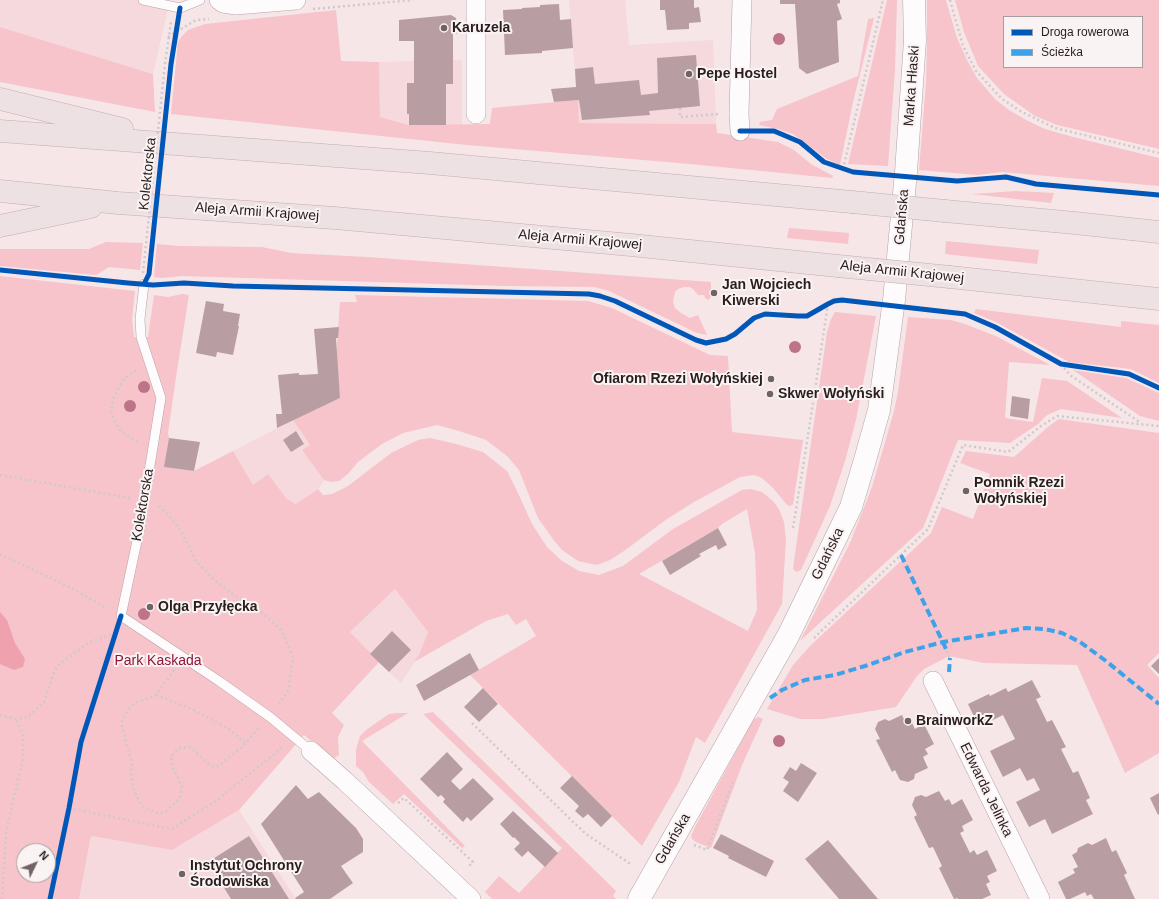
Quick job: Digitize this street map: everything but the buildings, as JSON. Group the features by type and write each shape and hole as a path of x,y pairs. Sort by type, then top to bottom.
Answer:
{"highway":[{"path":"0,99 181,144"},
{"path":"0,131 430,163 1159,232"},
{"name":"Aleja Armii Krajowej","path":"0,192 118,203 335,218 631,244 1159,299"},
{"path":"0,226 118,203"}],"street":[{"path":"227,3 296,0"},
{"path":"476,0 476,114"},
{"path":"740,131 739,114 742,0"},
{"name":"Marka Hłaski","path":"906,172 915,40 914,0"},
{"name":"Gdańska","path":"639,899 788,636 851,507 879,410 894,300 906,172"},
{"name":"Edwarda Jelinka","path":"933,681 1040,899"},
{"path":"311,750 471,899"}],"lane":[{"path":"143,0 176,7 200,0"},
{"name":"Kolektorska","path":"121,616 140,527 161,398 141,337 140,327 144,284"},
{"path":"121,616 270,717 311,750"}],"path":[{"path":"837,167 846,170 883,0"},
{"path":"950,0 963,46 976,71 1002,99 1022,112 1055,128 1159,153"},
{"path":"175,41 176,7"},
{"path":"143,273 165,64 176,7"},
{"path":"680,108 680,117 716,115"},
{"path":"792,528 828,304"},
{"path":"1061,364 1068,365"},
{"path":"1061,364 1070,375 1142,423"},
{"path":"152,372 142,370 132,372 124,379 113,400 112,413 120,430 134,440 144,444 154,440"},
{"path":"812,639 928,530 963,445 1008,452 1041,426 1057,416 1142,423 1159,426"},
{"path":"0,476 144,500 160,507 172,519 182,533 196,562 213,579 265,615 282,631 293,657 288,691 270,717 241,748 218,766 214,767 190,747 180,748 171,756 172,765 182,787 179,798 166,812 158,813 142,806 134,791 131,777 132,764 121,723 128,710 135,703 156,695 184,658"},
{"path":"0,554 74,590 121,616"},
{"path":"0,715 16,719 28,717 44,702 57,666 88,643 116,633"},
{"path":"947,652 950,658"},
{"path":"156,695 194,710 229,729 245,743"},
{"path":"1,898 6,833 23,758 23,736 16,719"},
{"path":"472,723 586,834 632,865"},
{"path":"69,808 172,830 217,800 295,738"}],"shaded area":[{"path":"0,0 170,0 153,74 0,27"},
{"path":"569,0 625,0 629,45 713,40 716,124 579,123"},
{"path":"462,60 462,125 409,125 380,117 379,62"},
{"path":"293,420 310,446 302,450 324,480 318,489 296,504 287,499 268,474 253,485 233,451"},
{"path":"395,589 428,632 419,655 401,683 370,654 350,632"},
{"path":"0,612 7,620 15,643 25,659 23,667 14,670 0,664"},
{"name":"Instytut Ochrony Środowiska","path":"239,810 296,899 79,899 91,836 172,850"}],"green space":[{"path":"887,0 897,0 895,69 888,166 848,164"},
{"path":"927,0 946,0 957,38 968,62 977,78 995,99 1009,110 1045,129 1159,158 1159,186 1002,172 977,175 919,170 926,83"},
{"path":"955,0 1159,0 1159,149 1057,125 1035,116 1004,94 978,66 964,32"},
{"path":"336,10 341,61 379,62 380,117 409,125 490,124 492,108 578,100 579,123 716,124 717,133 778,142 794,150 811,164 833,176 832,178 467,145 171,114 178,42 188,30 205,24"},
{"path":"874,18 853,102 840,165 827,159 793,134 759,125 760,122 772,120 777,109 858,76 868,19"},
{"path":"0,27 153,74 155,112 0,82"},
{"path":"1016,191 1054,193 1051,203 972,194"},
{"path":"789,228 849,233 848,244 787,238"},
{"path":"946,241 1039,250 1037,264 945,254"},
{"path":"106,242 143,243 140,270 109,267 96,275 0,266 0,249 89,249"},
{"path":"157,244 180,246 262,247 291,253 367,257 711,282 711,297 708,300 704,295 698,295 693,289 684,287 675,292 673,302 675,308 690,318 698,315 707,335 697,333 609,291 594,287 504,286 182,276 162,278 154,277"},
{"name":"Park Kaskada","path":"0,276 135,291 132,319 134,337 148,337 154,295 168,297 182,294 189,295 168,433 169,438 165,467 194,471 233,451 253,485 268,474 287,499 296,504 318,489 323,495 332,494 348,486 391,453 418,440 430,438 456,444 483,452 507,471 532,524 547,547 562,561 579,571 599,575 623,566 673,529 742,490 751,489 762,492 773,501 779,509 784,522 786,540 782,604 705,743 696,737 679,782 642,846 470,675 536,636 526,619 516,625 508,614 486,621 414,662 419,655 428,632 395,589 350,632 379,662 332,713 344,725 338,737 339,755 333,759 304,735 239,810 172,850 91,836 79,899 0,899","holes":["747,509 755,553 757,610 748,631 639,574 718,528"]},
{"path":"355,295 588,301 612,308 710,355 728,356 732,432 803,440 793,504 790,506 787,505 773,488 762,478 754,475 740,477 694,502 667,519 624,551 610,560 597,565 578,561 562,550 555,542 538,518 519,470 507,456 486,440 459,431 437,425 403,433 382,444 358,462 348,474 339,481 331,482 324,480 302,450 310,445 293,420 340,398 336,360 340,302 357,302"},
{"path":"976,309 1121,327 1121,321 1159,325 1159,383 1131,369 1069,362 996,322 974,313"},
{"path":"835,312 876,316 856,420 845,461 830,506 801,570 796,572 793,569 794,561 827,332"},
{"path":"908,317 951,320 965,324 998,337 1050,365 1009,362 1005,418 1033,422 1042,378 1067,381 1122,418 1061,409 1047,415 1038,424 1010,443 958,440 923,528 800,641 850,543 872,487 894,411"},
{"path":"1073,370 1126,378 1159,393 1159,421 1140,416"},
{"path":"1059,419 1159,433 1159,653 1147,665 1159,678 1159,753 1125,773 1077,665 984,663 949,656 924,669 917,676 896,707 823,719 800,719 767,709 793,665 811,645 931,533 942,507 973,519 990,474 960,463 966,451 1014,457"},
{"path":"433,712 616,891 613,896 616,899 492,899 485,892 499,876 519,893 562,848 423,714"},
{"path":"408,713 362,741 465,846 462,848 404,794 393,804 369,782 363,772 356,766 356,750 360,736 389,714"},
{"path":"758,717 763,719 742,765 711,848 696,842 691,836 695,827 753,720"}],"marked path":[{"path":"901,555 947,651"},
{"path":"770,698 782,690 805,680 835,675 905,652 943,642 1026,628 1045,629 1062,633 1080,642 1159,704"},
{"path":"949,672 950,658"}],"cycle path":[{"path":"144,284 149,274 171,64 180,8"},
{"path":"740,131 774,131 800,142 824,162 853,172 957,181 1006,177 1036,184 1159,195"},
{"path":"0,270 153,285 184,283 233,286 589,294 615,301 696,340 706,343 726,339 735,334 754,318 765,314 807,316 834,301 842,300 965,314 995,327 1061,364 1129,374 1159,388"},
{"path":"50,899 81,742 121,616"}],"place":[{"name":"Karuzela","path":"444,28"},
{"name":"Pepe Hostel","path":"689,74"},
{"name":"Jan Wojciech Kiwerski","path":"714,293"},
{"name":"Ofiarom Rzezi Wołyńskiej","path":"771,379"},
{"name":"Skwer Wołyński","path":"770,394"},
{"name":"Pomnik Rzezi Wołyńskiej","path":"966,491"},
{"name":"Olga Przyłęcka","path":"150,607"},
{"name":"BrainworkZ","path":"908,721"},
{"name":"Instytut Ochrony Środowiska","path":"182,874"}]}
